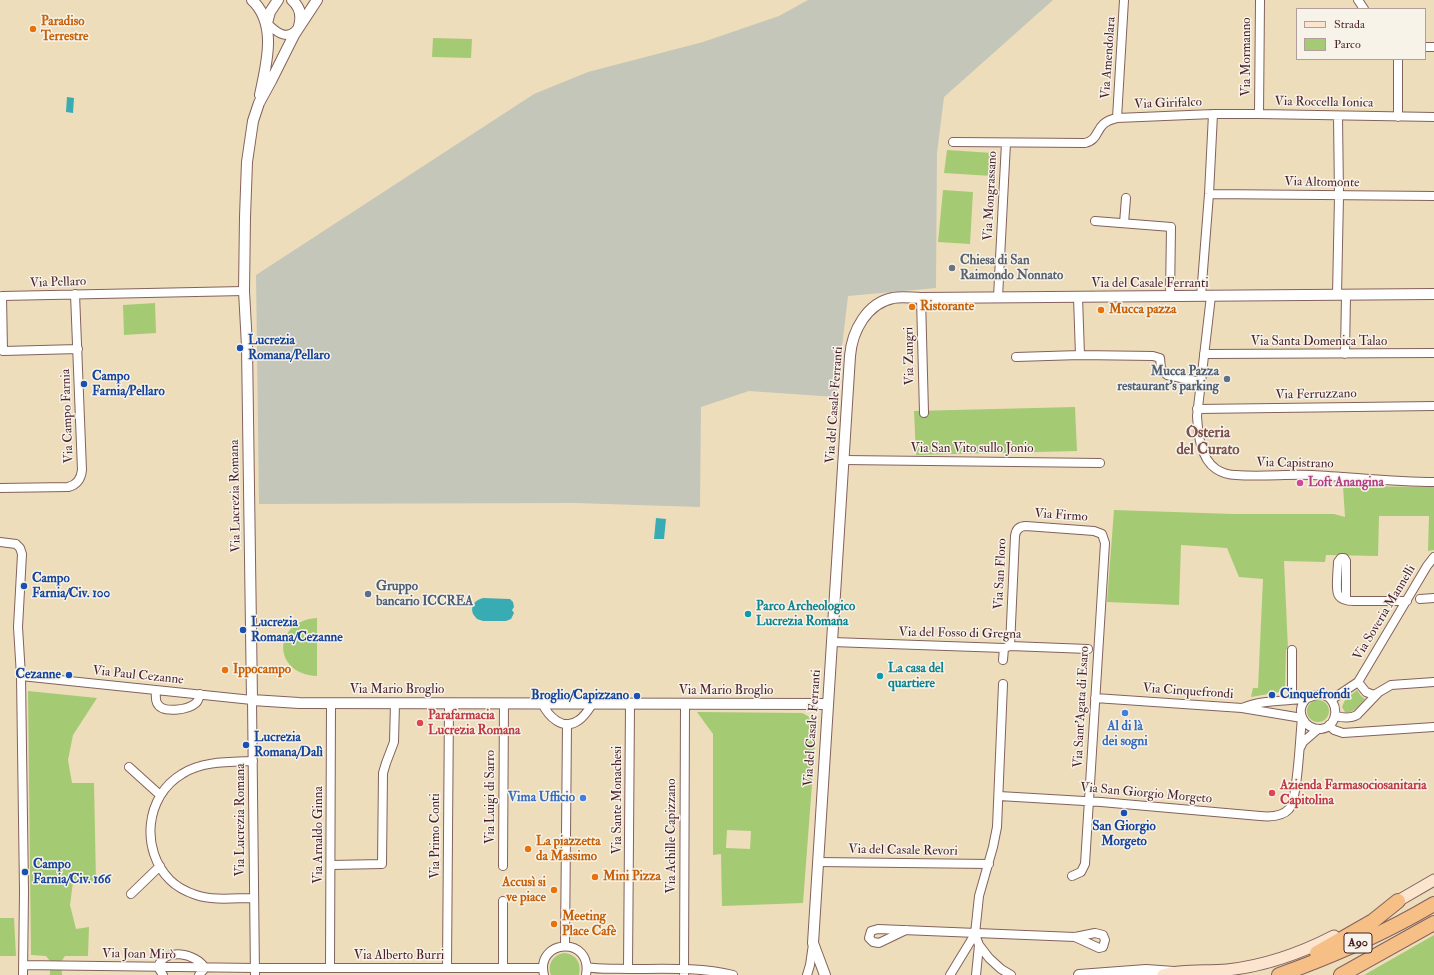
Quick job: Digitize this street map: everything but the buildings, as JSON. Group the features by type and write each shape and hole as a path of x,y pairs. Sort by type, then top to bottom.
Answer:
{"highway":[{"path":"1279,975 1373,921 1398,901"},
{"name":"A90","path":"1279,975 1341,951 1394,926 1434,904"},
{"name":"A90","path":"1341,975 1434,923"}],"main road":[{"path":"1168,973 1235,969 1292,954 1334,936 1434,880"}],"street":[{"path":"252,0 261,9 267,23 268,35 266,64 258,102"},
{"path":"267,23 270,12 278,0"},
{"path":"267,23 277,33 283,35 291,34 298,28 301,21 300,12 292,0"},
{"name":"Via Lucrezia Romana","path":"255,972 247,353 244,291 247,162 253,121 258,102 271,81 298,28 318,0"},
{"name":"Via Amendolara","path":"1117,118 1124,0"},
{"name":"Via Mormanno","path":"1259,114 1260,0"},
{"path":"1398,60 1398,117"},
{"name":"Via Girifalco","path":"953,142 1087,143 1094,138 1104,123 1117,118 1213,114 1209,194 1201,296"},
{"name":"Via Roccella Ionica","path":"1213,114 1434,117"},
{"path":"1338,116 1341,295 1345,354"},
{"name":"Via Mongrassano","path":"998,297 1006,143"},
{"name":"Via Altomonte","path":"1209,194 1434,196"},
{"path":"1124,223 1126,198"},
{"path":"1095,221 1171,227 1170,297"},
{"name":"Via Pellaro","path":"78,349 3,351 2,296 244,291"},
{"name":"Via Campo Farnia","path":"0,488 68,487 79,481 82,470 75,294"},
{"name":"Via del Casale Ferranti","path":"824,975 813,943 850,356 854,334 868,313 886,300 896,297 1170,297 1434,294"},
{"name":"Via Capistrano","path":"1211,296 1198,409 1199,438 1207,459 1215,468 1230,474 1306,475 1434,482"},
{"path":"1078,297 1080,355"},
{"name":"Via Zungri","path":"921,298 924,412"},
{"name":"Via Santa Domenica Talao","path":"1204,354 1434,353"},
{"path":"1016,357 1080,355 1156,356 1160,358 1161,369 1167,375 1200,382"},
{"name":"Via Ferruzzano","path":"1198,409 1434,406"},
{"name":"Via San Vito sullo Jonio","path":"844,460 1100,463"},
{"name":"Via Firmo","path":"1018,528 1024,526 1092,530 1102,534"},
{"name":"Via San Floro","path":"1003,660 1007,647 1014,536 1018,528"},
{"name":"Via Sant'Agata di Esaro","path":"1072,876 1081,872 1084,867 1104,549 1102,534"},
{"path":"0,542 16,544 20,548 22,554 18,627 21,676 24,891 23,975"},
{"name":"Via Soveria Mannelli","path":"1358,682 1420,577 1434,557"},
{"path":"1420,599 1434,598"},
{"path":"1346,600 1407,601"},
{"name":"Via del Fosso di Gregna","path":"832,642 1088,649"},
{"path":"1292,650 1292,699"},
{"name":"Via Paul Cezanne","path":"21,676 252,700"},
{"path":"1358,682 1366,692 1373,694 1378,693"},
{"name":"Via Cinquefrondi","path":"1095,698 1242,708 1252,704 1292,699 1306,699 1314,695 1328,698 1358,682"},
{"path":"1335,716 1343,718 1353,717 1378,693 1391,685 1434,682"},
{"path":"950,975 957,966 975,934 979,896 996,833 999,796 1003,684"},
{"path":"156,690 156,700 158,704 161,708 170,710 182,709 193,705 198,700 200,694"},
{"path":"1242,708 1302,718 1308,726 1318,729 1329,725 1335,716 1335,706 1328,698"},
{"path":"1299,750 1302,718 1301,707 1306,699"},
{"name":"Via Mario Broglio","path":"252,700 395,704 828,704"},
{"name":"Via Arnaldo Ginna","path":"330,968 331,703"},
{"name":"Via Primo Conti","path":"447,968 449,703"},
{"name":"Via Luigi di Sarro","path":"503,866 504,703"},
{"path":"542,703 551,717 559,722 567,724 579,720 594,703"},
{"path":"331,865 382,864 383,773 394,742 395,704"},
{"name":"Via Sante Monachesi","path":"628,968 630,704"},
{"name":"Via Achille Capizzano","path":"684,972 685,704"},
{"path":"811,704 819,711 826,724"},
{"path":"565,946 567,724"},
{"path":"1329,725 1334,730 1343,734 1434,726"},
{"path":"1299,750 1303,742 1318,729"},
{"name":"Via San Giorgio Morgeto","path":"999,796 1089,801 1260,816 1277,816 1289,809 1293,803 1299,750"},
{"path":"253,761 210,764 194,768 175,778 160,795 154,809 150,825 152,846 160,866 173,883 186,891 199,896 210,898 254,898"},
{"path":"129,767 160,795"},
{"name":"Via del Casale Revori","path":"818,862 988,864"},
{"path":"131,894 160,866"},
{"path":"503,901 503,968"},
{"path":"906,930 1075,937"},
{"path":"975,934 979,945 997,966 1011,975"},
{"path":"807,975 813,943"},
{"path":"976,975 979,945"},
{"path":"544,972 545,958 549,953 555,948 565,946 581,953 585,960 586,971 628,968 684,972 714,971 733,975"},
{"path":"163,975 158,967 161,961 165,958 180,955 194,957 201,962 205,968 199,975"},
{"name":"Via Joan Mirò","path":"23,965 205,968 255,972"},
{"path":"957,966 959,975"},
{"name":"Via Alberto Burri","path":"255,972 330,968 384,972 447,968 503,968 544,972"},
{"path":"1079,975 1146,970 1168,973"}],"shaded area":[{"path":"808,0 1053,0 944,97 937,153 936,288 848,296 836,397 749,391 701,407 700,507 575,503 259,504 256,275 534,94 588,72 703,42 779,16"}],"green space":[{"path":"433,38 472,39 471,58 432,57"},
{"path":"947,150 993,153 992,176 944,173"},
{"path":"943,190 973,192 970,244 938,242"},
{"path":"155,303 156,333 124,335 123,305"},
{"path":"1075,407 1077,451 916,455 914,411"},
{"path":"1343,486 1434,487 1434,550 1428,551 1429,516 1379,516 1378,556 1326,555 1325,562 1284,561 1288,649 1286,649 1285,691 1251,697 1253,688 1258,688 1263,579 1239,577 1227,548 1181,545 1179,605 1107,602 1114,510 1233,514 1334,514 1345,517"},
{"path":"317,618 317,676 302,673 292,667 285,658 283,647 285,637 292,628 302,621"},
{"path":"1357,690 1365,699 1351,712 1345,712 1342,707 1345,700"},
{"path":"28,691 97,698 73,735 68,760 72,783 94,783 96,882 73,882 70,905 76,929 89,927 88,956 65,956 61,962 62,975 50,975 50,961 46,956 31,955"},
{"path":"1318,700 1326,703 1329,711 1326,719 1318,722 1310,719 1307,711 1310,703"},
{"path":"697,712 802,713 808,716 813,722 816,731 803,903 722,906 721,854 713,855 713,734","holes":["727,830 751,831 750,849 726,848"]},
{"path":"0,918 14,918 16,956 0,956"},
{"path":"1434,935 1434,975 1364,975"},
{"path":"564,953 575,957 580,967 579,975 551,975 550,964 554,958"}],"water":[{"path":"67,97 74,98 73,113 66,112"},
{"path":"656,518 666,519 664,539 654,539"},
{"path":"483,598 510,599 513,602 514,607 512,610 514,613 511,619 506,621 483,621 477,619 473,614 472,608 478,600"}],"place":[{"name":"Paradiso Terrestre","path":"33,29"},
{"name":"Chiesa di San Raimondo Nonnato","path":"952,268"},
{"name":"Ristorante","path":"912,307"},
{"name":"Mucca pazza","path":"1101,310"},
{"name":"Lucrezia Romana/Pellaro","path":"240,348"},
{"name":"Mucca Pazza restaurant's parking","path":"1227,379"},
{"name":"Campo Farnia/Pellaro","path":"84,384"},
{"name":"Loft Anangina","path":"1300,483"},
{"name":"Campo Farnia/Civ. 100","path":"24,586"},
{"name":"Gruppo bancario ICCREA","path":"368,594"},
{"name":"Parco Archeologico Lucrezia Romana","path":"748,614"},
{"name":"Lucrezia Romana/Cezanne","path":"243,630"},
{"name":"Ippocampo","path":"225,670"},
{"name":"Cezanne","path":"69,675"},
{"name":"La casa del quartiere","path":"880,676"},
{"name":"Cinquefrondi","path":"1272,695"},
{"name":"Broglio/Capizzano","path":"637,696"},
{"name":"Al di là dei sogni","path":"1125,713"},
{"name":"Parafarmacia Lucrezia Romana","path":"420,723"},
{"name":"Lucrezia Romana/Dalì","path":"246,745"},
{"name":"Azienda Farmasociosanitaria Capitolina","path":"1272,793"},
{"name":"Vima Ufficio","path":"583,798"},
{"name":"San Giorgio Morgeto","path":"1124,813"},
{"name":"La piazzetta da Massimo","path":"528,849"},
{"name":"Campo Farnia/Civ. 166","path":"25,872"},
{"name":"Mini Pizza","path":"595,877"},
{"name":"Accusì si ve piace","path":"554,890"},
{"name":"Meeting Place Cafè","path":"554,924"}],"district":[{"name":"Osteria del Curato","path":"1208,442"}]}
